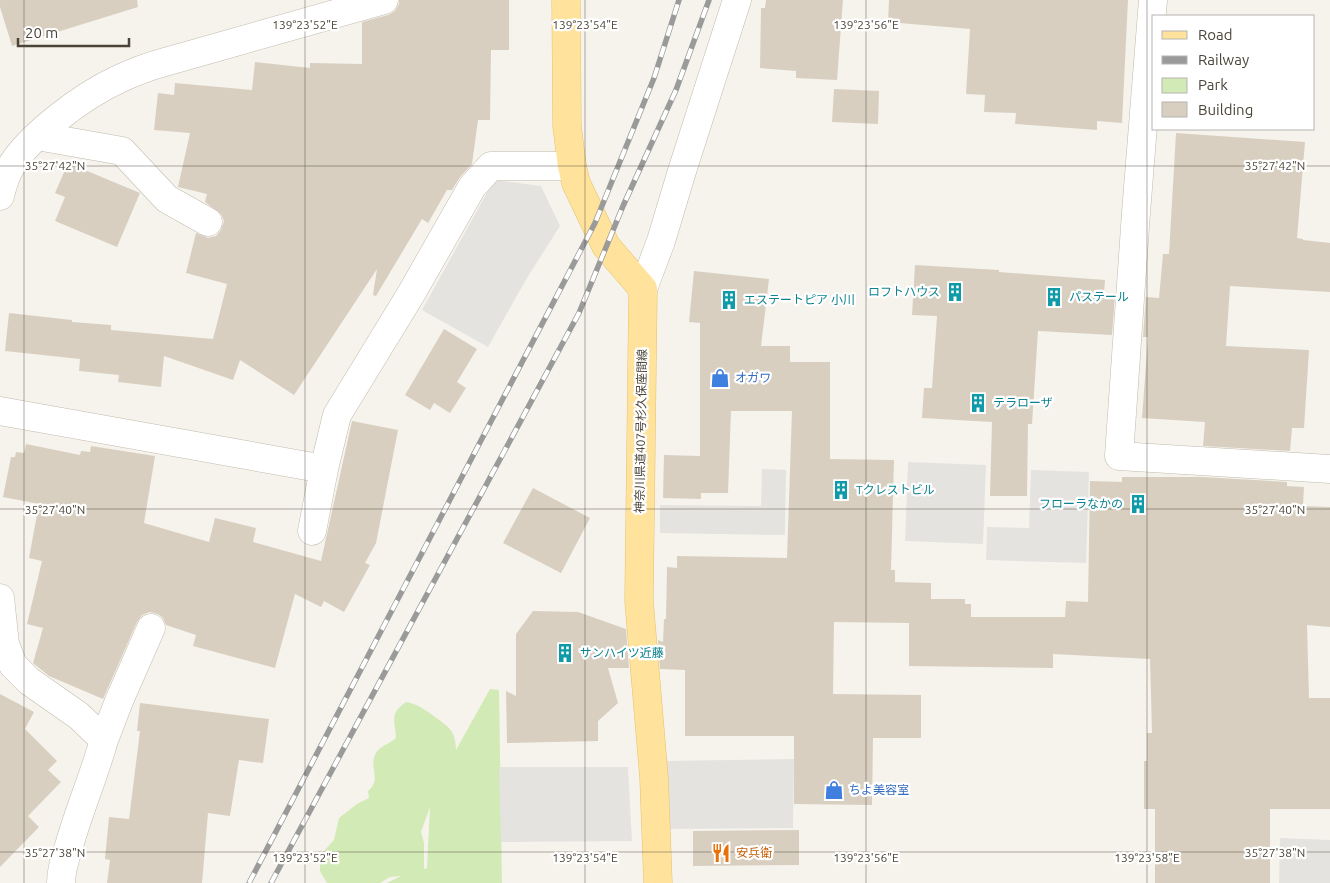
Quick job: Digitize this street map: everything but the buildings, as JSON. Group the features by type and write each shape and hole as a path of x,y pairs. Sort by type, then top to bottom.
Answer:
{"main road":[{"path":"566,0 567,126 576,183 606,246 643,289"},
{"name":"神奈川県道407号杉久保座間線","path":"643,289 639,601 654,778 658,883"}],"street":[{"path":"2,172 37,136 95,92 118,79 142,69 384,0"},
{"path":"643,289 661,241 737,0"},
{"path":"1152,0 1119,456 1330,469"},
{"path":"37,136 122,151 167,199 208,222"},
{"path":"312,532 337,415 472,188 491,166 572,166"},
{"path":"0,411 324,469"},
{"path":"0,598 7,667 79,716 104,740"},
{"path":"61,883 61,873 77,816 96,770 104,740 119,701 151,628"}],"green space":[{"path":"490,689 499,690 502,883 387,883 401,876 390,877 380,883 327,883 320,871 320,859 324,851 334,840 339,818 357,804 369,798 368,791 372,787 375,778 373,765 375,755 379,749 396,738 394,718 397,710 406,702 422,708 450,729 456,743 456,750","holes":["430,807 427,868 424,869 424,843 421,832"]}],"shaded area":[{"path":"494,180 541,186 560,226 527,278 488,347 422,310"},
{"path":"908,462 986,465 983,544 905,541"},
{"path":"762,469 786,470 785,535 660,533 660,505 761,506"},
{"path":"1031,470 1089,472 1086,563 986,560 987,527 1029,528"},
{"path":"794,759 793,828 667,829 665,761"},
{"path":"499,767 628,767 632,841 501,842"},
{"path":"1280,838 1330,840 1330,883 1279,883"}],"railway":[{"path":"249,883 595,223 654,78 679,0"},
{"path":"271,883 579,313 623,206 676,90 709,0"}],"place":[{"name":"ロフトハウス","path":"955,292"},
{"name":"パステール","path":"1054,297"},
{"name":"エステートピア 小川","path":"729,300"},
{"name":"オガワ","path":"720,378"},
{"name":"テラローザ","path":"978,403"},
{"name":"Tクレストビル","path":"841,490"},
{"name":"フローラなかの","path":"1138,504"},
{"name":"サンハイツ近藤","path":"565,653"},
{"name":"ちよ美容室","path":"834,790"},
{"name":"安兵衛","path":"721,853"}]}
